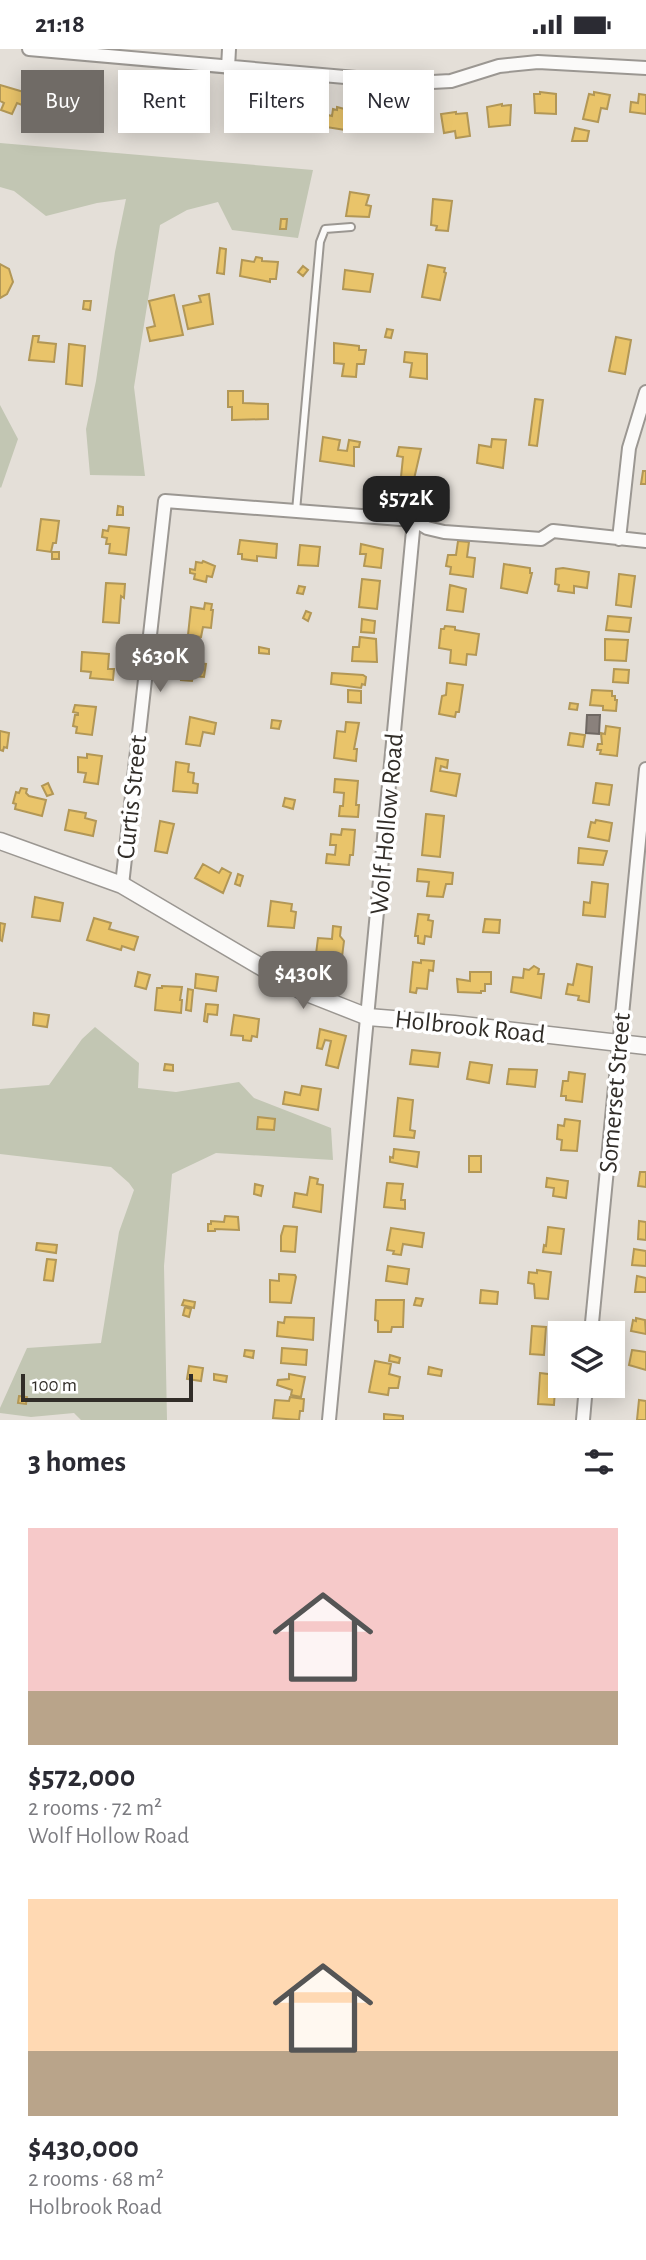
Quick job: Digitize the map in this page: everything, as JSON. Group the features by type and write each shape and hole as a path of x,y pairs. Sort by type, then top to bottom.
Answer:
{"street":[{"path":"29,49 413,83 452,81 539,55 646,68"},
{"path":"228,68 229,49"},
{"path":"620,538 629,448 646,392"},
{"name":"Curtis Street","path":"122,885 164,501 296,511"},
{"path":"296,511 414,520 427,528 444,532 541,539 553,531 646,541"},
{"name":"Wolf Hollow Road","path":"329,1420 414,520"},
{"name":"Somerset Street","path":"592,1321 646,769"},
{"name":"Holbrook Road","path":"0,841 122,885 302,991 368,1017 646,1046"},
{"path":"583,1420 585,1398"}],"lane":[{"path":"296,511 320,242 325,229 351,227"}],"green space":[{"path":"0,143 313,170 298,238 232,230 218,202 187,210 160,225 134,387 145,476 90,475 86,429 126,199 97,203 46,216 14,191 0,187"},
{"path":"0,405 18,439 1,488 0,487"},
{"path":"95,1027 139,1063 138,1088 176,1092 239,1082 254,1098 331,1128 333,1160 216,1153 172,1174 164,1266 167,1420 81,1420 74,1413 31,1417 0,1413 27,1348 101,1343 119,1232 134,1190 111,1167 0,1154 0,1089 49,1085 82,1039"}],"building: Homes":[{"path":"0,85 21,91 21,105 17,103 12,114 1,110 4,103 0,101"},
{"path":"594,92 610,95 607,109 601,108 598,122 583,119 589,94 594,95"},
{"path":"534,94 556,94 556,114 535,113"},
{"path":"639,94 646,95 646,114 630,112 631,102 638,103"},
{"path":"511,105 510,125 489,127 487,107"},
{"path":"337,107 343,109 343,130 329,127 329,115 332,116 333,109 337,110"},
{"path":"467,113 470,136 456,138 455,131 444,133 441,114"},
{"path":"575,128 589,131 587,141 572,141"},
{"path":"350,192 369,195 366,205 371,206 369,217 346,216"},
{"path":"433,199 452,201 448,231 436,230 437,226 431,225"},
{"path":"281,219 287,219 286,229 280,229"},
{"path":"220,248 226,249 224,274 217,273"},
{"path":"256,257 262,258 262,261 278,262 276,279 270,279 270,282 240,276 242,260 254,262"},
{"path":"0,264 9,269 13,282 7,294 0,298"},
{"path":"428,265 445,268 440,300 422,297"},
{"path":"303,266 308,270 303,276 298,272"},
{"path":"345,270 373,274 370,292 343,289"},
{"path":"209,294 213,324 188,329 183,306 201,302 199,296"},
{"path":"174,295 183,335 150,341 147,328 155,326 149,301"},
{"path":"84,301 91,301 90,310 83,309"},
{"path":"387,329 393,330 391,338 385,337"},
{"path":"33,336 39,336 38,342 56,344 54,362 29,360"},
{"path":"616,337 631,340 625,374 609,371"},
{"path":"334,343 359,346 359,350 366,350 364,364 357,364 356,377 342,376 344,364 334,363"},
{"path":"69,344 85,346 82,386 66,384"},
{"path":"405,352 427,354 427,379 410,377 412,363 404,362"},
{"path":"228,391 243,391 243,403 268,404 268,419 232,420 232,407 228,407"},
{"path":"535,399 543,400 537,446 529,445"},
{"path":"323,437 340,440 338,450 347,451 349,440 360,442 359,447 354,447 354,466 320,461"},
{"path":"492,439 506,440 503,468 477,463 479,445 491,447"},
{"path":"399,447 421,449 414,479 401,477 403,457 397,456"},
{"path":"643,471 646,471 646,484 641,484"},
{"path":"118,506 123,507 123,515 117,515"},
{"path":"41,519 59,521 56,543 53,543 51,552 37,550"},
{"path":"109,526 129,528 126,555 109,553 110,544 106,544 107,538 102,537 103,530 108,531"},
{"path":"240,540 277,544 276,558 257,556 257,561 242,559 242,554 238,554"},
{"path":"458,541 469,542 467,557 475,558 473,577 450,574 451,567 446,566 448,555 456,555"},
{"path":"361,544 383,549 381,568 364,566 366,554 360,554"},
{"path":"300,545 320,547 318,566 298,565"},
{"path":"52,552 59,552 59,559 52,559"},
{"path":"203,561 215,566 212,577 207,576 206,582 194,579 195,574 190,573 190,569 195,570 196,562"},
{"path":"504,564 530,568 532,573 527,593 501,588"},
{"path":"556,569 589,572 587,588 574,586 574,593 558,591 559,585 555,584"},
{"path":"619,574 635,576 631,607 616,605"},
{"path":"362,579 380,581 377,609 359,607"},
{"path":"106,583 125,584 124,598 121,596 119,623 103,622"},
{"path":"450,585 466,589 463,612 447,610"},
{"path":"299,586 305,587 303,594 297,593"},
{"path":"205,603 212,604 211,628 203,627 201,637 188,635 191,607 204,609"},
{"path":"306,611 311,613 308,621 303,618"},
{"path":"608,616 631,618 629,632 606,630"},
{"path":"362,619 375,621 374,633 361,632"},
{"path":"445,626 479,634 476,655 467,654 466,665 450,663 451,650 439,648 441,629"},
{"path":"360,637 376,639 377,662 352,661 353,647 359,647"},
{"path":"605,639 628,640 626,661 605,660"},
{"path":"259,647 269,649 269,654 259,653"},
{"path":"82,652 109,654 108,669 114,669 113,680 90,678 91,672 81,671"},
{"path":"183,662 206,664 204,677 193,676 192,681 181,680"},
{"path":"614,669 629,670 628,683 613,682"},
{"path":"332,673 363,675 366,677 365,685 362,684 361,688 331,684"},
{"path":"447,683 463,685 459,712 456,712 455,717 439,714"},
{"path":"348,690 361,691 361,703 348,702"},
{"path":"592,690 612,691 612,696 617,700 616,711 590,705"},
{"path":"570,703 578,704 577,710 569,709"},
{"path":"75,705 96,707 92,735 76,733 77,727 73,726 75,715 78,715 73,712"},
{"path":"190,717 216,723 214,734 203,732 200,746 186,744"},
{"path":"272,720 281,721 279,729 271,728"},
{"path":"346,722 359,723 354,749 357,749 356,761 334,758 337,731 345,732"},
{"path":"606,726 620,728 617,756 600,754 601,750 597,750 598,744 602,744 601,733 605,734"},
{"path":"0,731 9,733 7,748 4,747 3,751 0,750"},
{"path":"570,733 585,735 583,747 568,745"},
{"path":"87,754 102,756 98,784 84,782 86,773 78,772 78,757 87,758"},
{"path":"436,758 448,760 447,768 441,766 440,771 460,774 456,796 431,791"},
{"path":"176,762 189,764 188,772 194,773 193,783 198,784 197,793 173,791"},
{"path":"335,779 358,781 358,817 339,816 344,793 334,792"},
{"path":"48,783 53,794 47,796 42,786"},
{"path":"596,783 612,785 609,805 593,803"},
{"path":"21,788 27,789 29,796 46,800 42,816 15,809 16,804 13,803 16,792 19,793"},
{"path":"285,798 295,800 293,809 283,806"},
{"path":"69,810 86,813 85,818 96,821 93,836 65,830"},
{"path":"426,814 444,816 440,857 422,855"},
{"path":"596,820 612,823 609,841 588,837 591,822 595,823"},
{"path":"160,821 174,824 167,853 155,851"},
{"path":"342,829 355,830 353,855 350,855 349,865 326,863 327,854 335,855 336,845 330,845 331,834 341,835"},
{"path":"579,848 607,851 603,865 578,863"},
{"path":"203,864 219,873 222,868 231,873 223,893 195,878"},
{"path":"418,869 453,873 452,884 446,884 443,897 427,896 429,882 417,881"},
{"path":"238,874 243,876 240,886 235,884"},
{"path":"592,882 608,884 605,917 583,915 584,902 590,903"},
{"path":"35,897 63,903 60,921 32,917"},
{"path":"271,901 292,904 291,911 296,912 294,928 268,926"},
{"path":"418,914 429,915 428,920 433,921 431,937 425,936 424,944 418,943 418,936 415,936"},
{"path":"94,918 111,923 109,929 138,937 134,950 122,946 121,950 87,940"},
{"path":"485,919 500,920 499,933 483,932"},
{"path":"0,923 5,924 2,941 0,940"},
{"path":"333,926 341,927 340,936 344,941 342,957 316,954 318,938 332,939"},
{"path":"421,960 434,961 433,971 429,970 427,989 417,988 416,993 410,992 413,962 421,963"},
{"path":"577,964 592,967 589,1002 578,1000 579,996 566,994 568,984 573,985"},
{"path":"534,966 539,969 538,974 544,974 541,998 511,992 513,977 523,978 524,969 529,970"},
{"path":"138,972 150,975 146,989 135,986"},
{"path":"470,972 491,972 491,984 485,984 485,991 458,992 457,979 470,981"},
{"path":"196,974 218,977 216,991 195,988"},
{"path":"182,987 181,1013 155,1010 157,988"},
{"path":"188,989 193,990 191,1011 186,1010"},
{"path":"206,1004 218,1005 217,1015 208,1014 207,1022 204,1021"},
{"path":"34,1013 49,1015 47,1027 33,1025"},
{"path":"234,1015 259,1019 257,1037 252,1036 251,1041 243,1040 243,1036 231,1035"},
{"path":"320,1029 346,1036 338,1068 326,1065 331,1041 325,1040 322,1049 317,1048"},
{"path":"412,1050 440,1053 438,1067 410,1064"},
{"path":"470,1062 492,1065 489,1083 467,1079"},
{"path":"165,1064 173,1065 173,1071 164,1070"},
{"path":"509,1069 537,1070 535,1087 507,1084"},
{"path":"569,1072 585,1074 582,1102 566,1100 566,1096 561,1096 563,1081 568,1081"},
{"path":"302,1086 321,1089 318,1110 283,1104 285,1092 300,1095"},
{"path":"398,1098 413,1100 410,1130 415,1131 414,1138 394,1136"},
{"path":"258,1117 275,1119 274,1130 257,1129"},
{"path":"565,1119 580,1121 577,1151 561,1150 562,1140 557,1139 558,1125 564,1126"},
{"path":"394,1149 419,1152 417,1167 390,1162"},
{"path":"469,1156 481,1156 481,1172 469,1172"},
{"path":"640,1172 646,1172 646,1187 638,1186"},
{"path":"310,1177 318,1179 317,1184 323,1185 321,1212 293,1207 295,1193 307,1195"},
{"path":"547,1178 568,1181 566,1198 553,1196 554,1188 546,1187"},
{"path":"387,1183 403,1184 401,1200 405,1200 405,1209 384,1207"},
{"path":"255,1184 263,1186 261,1196 254,1194"},
{"path":"225,1216 238,1217 239,1230 208,1231 211,1221 224,1222"},
{"path":"639,1221 646,1222 646,1240 638,1239"},
{"path":"284,1226 297,1227 295,1252 281,1251"},
{"path":"548,1227 564,1229 561,1254 543,1252"},
{"path":"391,1228 424,1233 422,1247 403,1244 401,1255 393,1254 394,1251 387,1250"},
{"path":"37,1243 57,1245 56,1253 36,1250"},
{"path":"634,1249 646,1251 646,1266 632,1265"},
{"path":"47,1259 56,1260 53,1281 44,1280"},
{"path":"388,1266 409,1269 407,1284 386,1281"},
{"path":"537,1270 551,1272 548,1299 535,1298 534,1284 528,1283 529,1272 537,1273"},
{"path":"279,1274 296,1277 291,1303 270,1302 270,1280 279,1281"},
{"path":"637,1276 646,1278 646,1292 635,1292"},
{"path":"481,1290 498,1292 497,1304 480,1303"},
{"path":"416,1298 423,1299 421,1306 414,1305"},
{"path":"184,1300 195,1302 194,1308 182,1305"},
{"path":"376,1300 404,1300 403,1327 392,1327 391,1332 378,1332 378,1321 375,1320"},
{"path":"185,1307 191,1309 189,1317 183,1315"},
{"path":"285,1317 314,1318 313,1340 277,1336 278,1322 284,1323"},
{"path":"636,1318 645,1320 646,1334 631,1331"},
{"path":"532,1326 546,1327 544,1355 530,1354"},
{"path":"282,1348 307,1350 306,1365 281,1363"},
{"path":"245,1350 254,1351 253,1358 244,1356"},
{"path":"632,1350 646,1352 646,1370 629,1365"},
{"path":"390,1355 400,1358 399,1363 389,1361"},
{"path":"375,1361 391,1364 389,1374 400,1377 398,1388 389,1388 388,1395 369,1392"},
{"path":"189,1366 203,1368 201,1381 187,1379"},
{"path":"429,1367 442,1370 441,1376 428,1374"},
{"path":"540,1373 548,1374 548,1398 554,1398 554,1405 538,1404"},
{"path":"214,1374 227,1376 226,1382 214,1380"},
{"path":"289,1374 305,1377 301,1397 291,1395 292,1390 277,1385 278,1380 289,1379"},
{"path":"19,1396 27,1397 26,1404 18,1403"},
{"path":"290,1397 304,1399 299,1420 273,1418 275,1400 289,1401"},
{"path":"639,1400 646,1401 646,1420 637,1420"},
{"path":"384,1414 403,1416 403,1420 384,1420"}],"building: Industry":[{"path":"587,715 600,715 599,734 586,733"}]}
